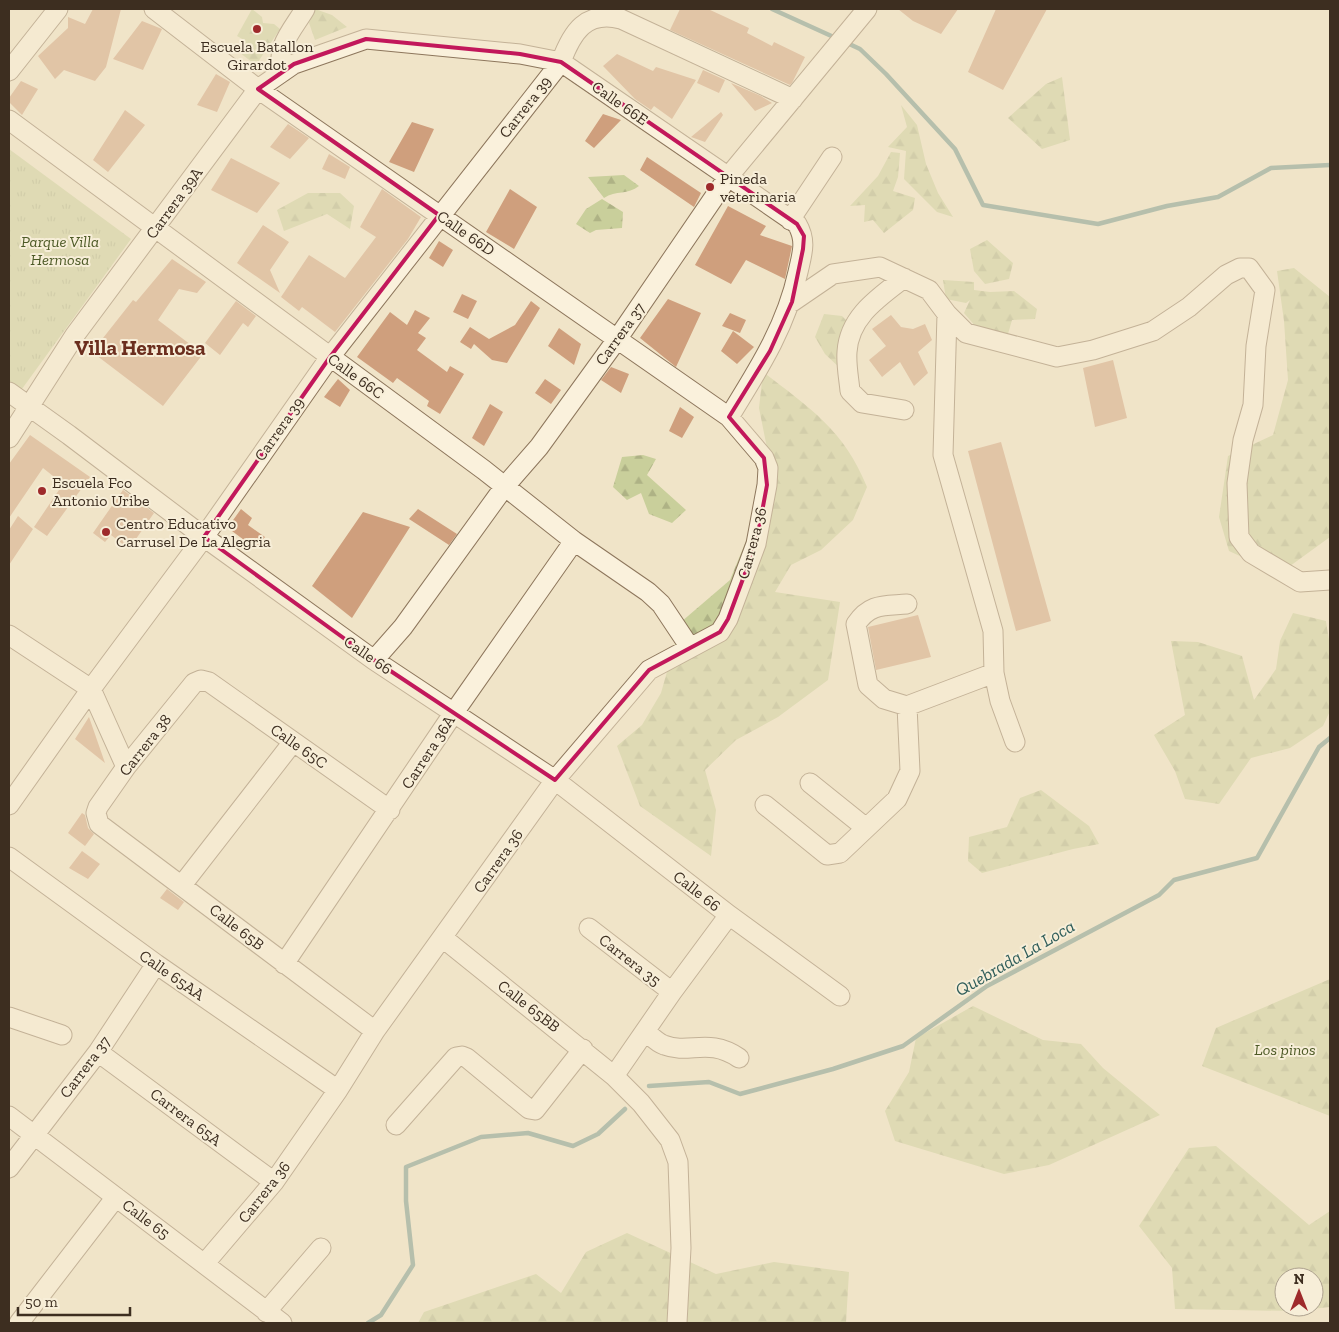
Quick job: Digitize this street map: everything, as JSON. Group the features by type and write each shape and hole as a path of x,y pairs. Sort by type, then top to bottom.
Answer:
{"street":[{"path":"9,71 58,9"},
{"name":"Calle 66D","path":"154,9 258,89 730,417 764,458 768,468"},
{"path":"288,9 294,27"},
{"path":"284,71 279,62 279,53 306,9"},
{"name":"Carrera 37","path":"374,660 409,619 505,486 539,447 618,338 728,177 867,9"},
{"name":"Carrera 39","path":"9,805 91,689 204,537 330,356 561,62 568,43 580,29 593,18 607,16 620,19 793,98"},
{"name":"Carrera 39A","path":"9,438 75,335 258,89 294,64 321,53 366,39 392,41"},
{"name":"Calle 66E","path":"392,41 520,54 561,62 797,224 804,236 792,302"},
{"name":"Calle 66C","path":"9,120 157,227 505,486 574,541 648,592 661,604 689,646"},
{"path":"790,220 832,157"},
{"path":"730,417 770,351 792,302 833,274 880,267 929,290 947,314 966,333 1057,356 1093,350 1153,331 1189,307 1226,275 1240,268 1248,268 1265,290 1256,346 1253,405 1243,440 1237,482 1239,537 1252,553 1300,582 1330,580"},
{"path":"904,278 856,320 847,351 850,391 862,403 904,410"},
{"path":"947,314 943,455 993,631 994,673 1000,702 1015,742"},
{"name":"Calle 66","path":"9,392 374,660 455,711 555,780 730,916 840,996"},
{"name":"Carrera 36","path":"205,1263 274,1182 338,1090 375,1031 555,780 649,670 689,646 720,632 728,619 756,544 767,484 768,468"},
{"name":"Carrera 36A","path":"284,964 390,810 455,711 574,541"},
{"path":"907,604 873,607 863,613 856,624 868,685 884,699 906,706 994,673"},
{"path":"9,635 91,689 126,767"},
{"name":"Carrera 38","path":"98,824 96,813 98,807 126,767 194,683 201,680 210,682"},
{"name":"Calle 65C","path":"210,682 390,810"},
{"path":"765,805 828,855 840,853 897,799 910,771 906,706"},
{"path":"182,885 293,742"},
{"path":"810,782 866,828"},
{"name":"Calle 65B","path":"98,824 375,1031"},
{"name":"Calle 65AA","path":"9,857 156,964 338,1090"},
{"name":"Carrera 35","path":"614,1076 672,992 730,916"},
{"name":"Carrera 35","path":"589,928 672,992"},
{"name":"Calle 65BB","path":"443,938 583,1049 614,1076 641,1103 670,1140 678,1162 682,1248 677,1323"},
{"name":"Carrera 37","path":"9,1168 98,1052 156,964"},
{"path":"9,1017 62,1035"},
{"path":"645,1031 663,1045 681,1048 711,1047 726,1050 739,1058"},
{"path":"396,1125 456,1057 462,1056 467,1058 529,1109 536,1110 583,1049"},
{"name":"Carrera 65A","path":"98,1052 274,1182"},
{"name":"Calle 65","path":"9,1116 282,1323"},
{"path":"19,1323 116,1197"},
{"path":"266,1312 321,1248"}],"highlighted area":[{"path":"366,39 520,54 561,62 797,224 804,236 792,302 770,351 729,417 764,458 767,485 756,544 728,619 720,632 649,670 555,780 374,660 204,537 330,357 439,215 258,89 294,64"}],"green space":[{"path":"252,9 262,17 263,23 274,24 280,29 256,65 236,50 244,40 237,36"},
{"path":"315,9 332,15 347,27 315,40 309,23"},
{"path":"1062,77 1070,140 1042,149 1008,118 1046,84"},
{"path":"901,105 917,125 926,164 938,193 953,217 937,212 904,179 906,151 888,147 907,127"},
{"name":"Parque Villa Hermosa","path":"9,149 131,239 19,393 9,385"},
{"path":"891,152 900,153 898,177 893,191 915,198 913,210 884,233 873,220 864,222 865,205 850,206 878,176"},
{"path":"624,175 639,186 631,191 613,194 604,198 588,177"},
{"path":"308,193 340,193 354,206 350,229 327,214 284,231 277,210"},
{"path":"602,199 623,212 622,228 596,230 590,233 576,224 586,209"},
{"path":"987,240 1013,263 1009,279 985,284 974,271 970,249"},
{"path":"1294,268 1330,297 1330,537 1279,574 1229,551 1219,517 1228,456 1273,435 1288,380 1284,321 1277,271"},
{"path":"943,280 974,282 974,290 990,292 1014,291 1037,309 1035,319 1012,320 1008,334 976,327 964,313 970,300 966,303 946,299"},
{"path":"824,314 842,316 854,328 843,371 825,354 815,337"},
{"path":"763,372 810,409 836,435 848,450 867,487 853,520 821,550 791,565 775,592 840,602 828,680 778,717 736,740 705,770 716,810 711,856 640,806 617,746 642,725 661,693 681,622 730,580 746,541 770,501 768,453 759,408"},
{"path":"643,455 656,459 647,475 686,510 672,523 649,514 641,493 627,500 613,487 622,457"},
{"path":"1293,613 1326,621 1330,647 1330,711 1323,726 1290,748 1251,758 1219,804 1185,799 1175,771 1154,735 1185,715 1171,641 1198,642 1242,656 1254,700 1276,669 1280,641"},
{"path":"1041,790 1089,826 1099,844 982,873 968,861 969,837 1007,827 1020,798"},
{"name":"Los pinos","path":"1330,979 1330,1116 1202,1066 1216,1028"},
{"path":"973,1006 1043,1040 1081,1044 1103,1068 1160,1115 1049,1165 1004,1174 895,1141 885,1111 909,1072 916,1038"},
{"path":"1216,1146 1309,1225 1330,1211 1330,1307 1324,1308 1324,1267 1274,1267 1274,1311 1175,1309 1172,1268 1139,1226 1189,1148"},
{"path":"627,1233 716,1274 774,1262 849,1272 846,1323 418,1323 424,1312 536,1274 561,1293 586,1252"}],"building":[{"path":"93,9 121,9 106,67 95,81 64,70 55,79 38,56 68,28 68,17 85,24"},
{"path":"680,9 708,9 749,28 747,33 772,46 774,42 805,57 792,83 790,85 670,30"},
{"path":"898,9 958,9 941,34 913,21"},
{"path":"996,9 1047,9 1003,90 968,72"},
{"path":"142,21 162,29 143,70 113,59"},
{"path":"617,54 653,71 656,67 696,80 672,119 654,106 651,110 635,99 603,66"},
{"path":"703,70 725,80 719,93 697,83"},
{"path":"216,74 230,82 217,112 197,105"},
{"path":"21,81 38,89 22,115 9,102 9,98"},
{"path":"731,83 761,96 772,103 755,111"},
{"path":"125,110 145,125 108,172 93,160"},
{"path":"721,112 723,115 705,142 691,137"},
{"path":"603,114 621,120 594,148 585,141"},
{"path":"412,122 434,129 414,172 389,162"},
{"path":"288,124 309,138 290,159 270,147"},
{"path":"329,154 350,167 345,179 322,169"},
{"path":"647,157 701,193 694,207 640,170"},
{"path":"231,158 280,183 257,213 211,190"},
{"path":"382,189 421,217 408,239 335,332 302,307 299,311 281,297 309,255 345,278 376,237 360,227"},
{"path":"510,189 537,207 514,249 486,232"},
{"path":"728,206 766,226 760,235 792,246 785,279 746,260 731,284 695,265"},
{"path":"263,225 289,242 270,270 280,293 237,263"},
{"path":"439,241 453,250 443,267 429,258"},
{"path":"172,259 206,282 197,293 179,289 158,320 203,354 163,406 92,352 133,300 136,302"},
{"path":"462,294 477,301 468,319 453,312"},
{"path":"668,299 701,313 676,367 640,338"},
{"path":"236,301 256,316 248,327 243,323 220,355 205,343"},
{"path":"531,301 540,308 507,363 492,360 474,344 471,349 460,342 470,327 489,339 515,325"},
{"path":"415,310 430,318 418,333 426,338 417,350 447,372 450,366 464,374 440,414 427,406 429,401 397,378 393,383 357,357 390,312 407,325"},
{"path":"730,313 746,320 740,333 722,326"},
{"path":"891,315 901,327 913,329 925,324 932,340 918,352 928,373 914,386 900,362 882,377 869,360 886,346 872,329"},
{"path":"559,328 581,344 574,365 548,346"},
{"path":"733,331 754,347 737,364 721,351"},
{"path":"1113,360 1127,418 1095,427 1083,368"},
{"path":"611,367 629,374 621,393 601,380"},
{"path":"338,379 350,390 340,407 324,397"},
{"path":"545,379 561,390 551,404 535,393"},
{"path":"490,404 503,412 484,446 472,438"},
{"path":"680,407 694,417 682,438 669,431"},
{"path":"30,435 90,477 47,536 34,527 63,484 43,468 9,518 9,464"},
{"path":"1001,442 1051,621 1016,631 968,451"},
{"path":"123,490 154,513 129,549 111,535 105,542 93,533"},
{"path":"241,509 252,518 248,525 265,537 256,549 232,531 231,523"},
{"path":"418,509 457,534 449,545 409,519"},
{"path":"363,512 410,527 352,618 312,586"},
{"path":"18,516 33,529 9,565 9,530"},
{"path":"918,615 931,657 876,670 868,627"},
{"path":"89,717 105,763 75,739"},
{"path":"82,813 85,815 88,828 94,834 85,846 68,833"},
{"path":"82,851 100,864 88,879 69,868"},
{"path":"167,889 184,902 178,910 160,898"}],"waterway":[{"path":"772,9 838,39"},
{"path":"845,42 860,49 886,74 955,149 983,205 1098,224 1167,206 1218,197 1271,168 1330,165"},
{"name":"Quebrada La Loca","path":"649,1086 709,1082 740,1094 833,1069 903,1046 987,986 1159,895 1174,880 1257,858 1319,747 1330,738"},
{"name":"Quebrada La Loca","path":"368,1323 381,1315 413,1265 406,1201 406,1167 481,1137 528,1133 573,1146 598,1134 625,1109"}],"place":[{"name":"Escuela Batallon Girardot","path":"257,29"},
{"name":"Pineda veterinaria","path":"710,187"},
{"name":"Escuela Fco Antonio Uribe","path":"42,491"},
{"name":"Centro Educativo Carrusel De La Alegria","path":"106,532"}],"district":[{"name":"Villa Hermosa","path":"140,347"}]}
